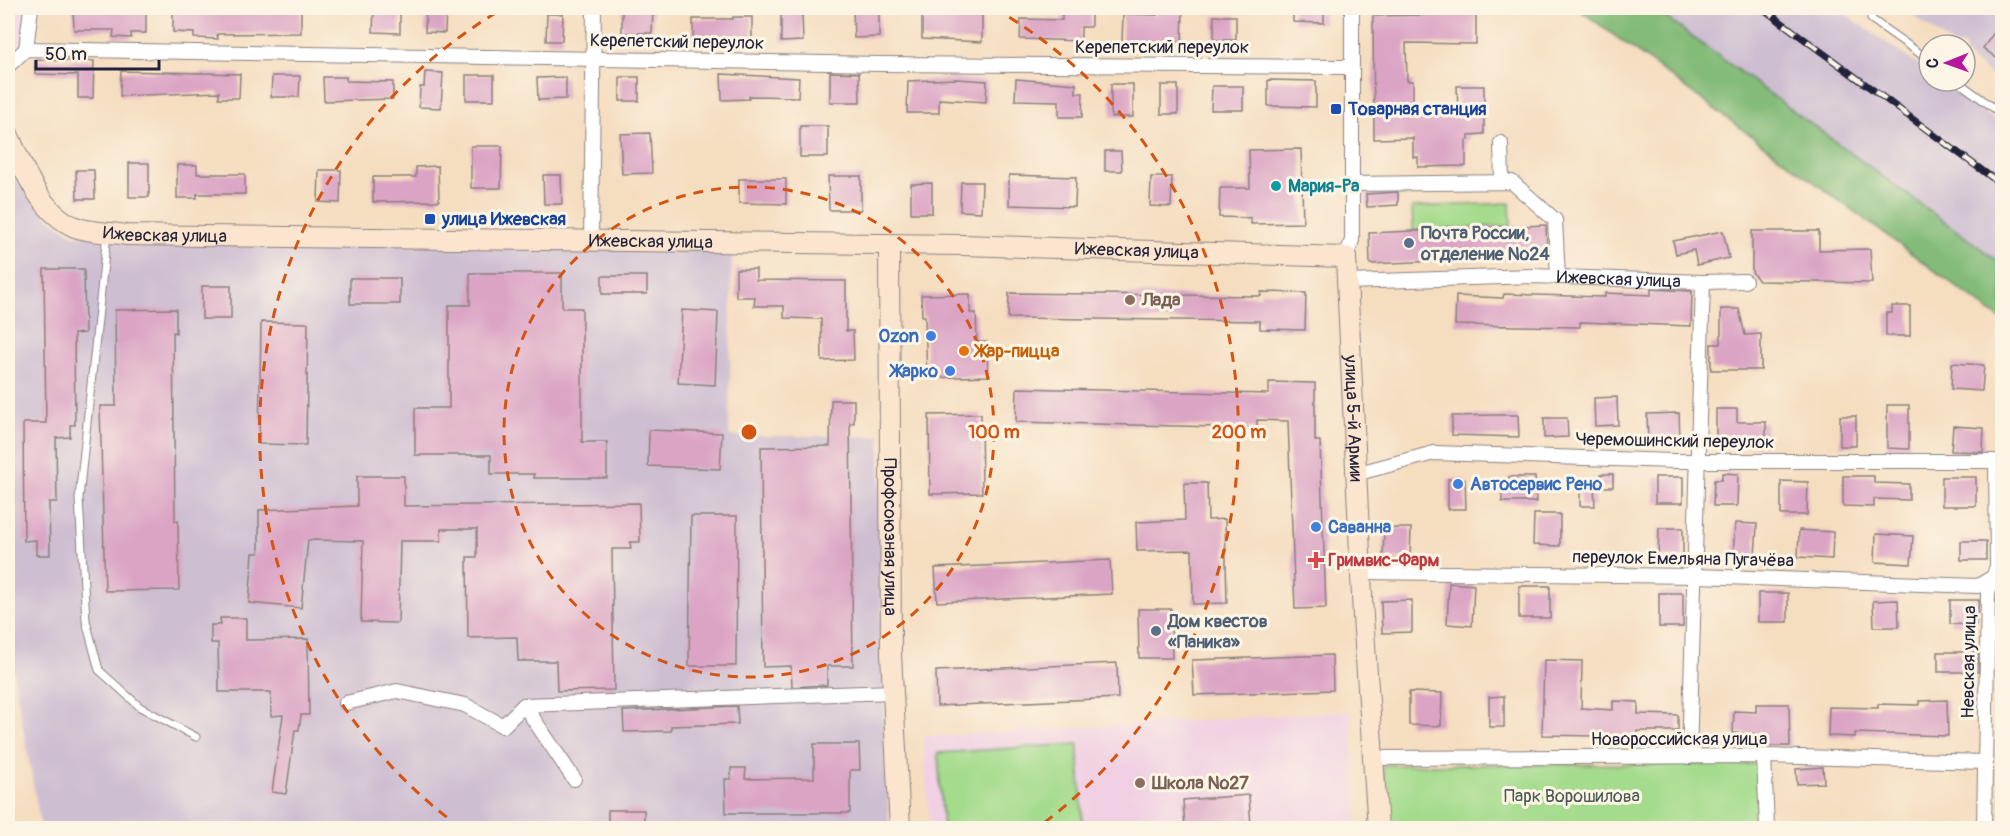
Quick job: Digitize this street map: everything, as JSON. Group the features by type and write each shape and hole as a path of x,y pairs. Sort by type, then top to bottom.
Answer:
{"main road":[{"name":"Ижевская улица","path":"8,134 33,186 52,210 76,227 126,235 591,239 1346,257"},
{"name":"Профсоюзная улица","path":"889,245 893,692 900,828"},
{"name":"улица 5-й Армии","path":"1346,257 1360,572 1378,828"}],"street":[{"path":"8,66 26,49 31,8"},
{"path":"591,239 594,8"},
{"name":"улица 5-й Армии","path":"1346,257 1352,240 1352,8"},
{"name":"Керепетский переулок","path":"26,49 893,64 1351,67"},
{"path":"1501,143 1502,182"},
{"path":"1352,184 1512,182 1555,220 1558,277"},
{"name":"Ижевская улица","path":"1347,282 1558,277 1703,282 1745,281"},
{"path":"1689,757 1697,576 1697,461 1703,282"},
{"name":"Черемошинский переулок","path":"1355,474 1434,453 1697,461 1996,461"},
{"name":"Невская улица","path":"1984,828 1988,593 1998,575 1996,461"},
{"name":"переулок Емельяна Пугачёва","path":"1360,572 1697,576 1978,586 1998,575"},
{"path":"346,703 397,691 465,705 503,726 524,705 893,692"},
{"path":"524,705 574,779"},
{"path":"1764,756 1767,828"},
{"name":"Новороссийская улица","path":"1373,758 1764,756 1986,762"}],"lane":[{"path":"1872,8 1871,19 1917,52"},
{"path":"1974,93 2002,114"},
{"path":"107,232 79,498 86,621 99,670 140,707 196,737"}],"shaded area":[{"path":"8,8 25,8 23,44 8,45"},
{"path":"1652,8 1837,8 1917,65 1917,93 1957,93 2002,125 2002,264"},
{"path":"1904,8 2002,8 2002,84 1977,64 1977,33 1936,33"},
{"path":"8,169 11,169 24,191 47,216 73,235 732,250 729,436 880,436 882,655 889,828 41,828 8,642"},
{"name":"Школа №27","path":"1351,711 1357,828 930,828 923,737"}],"green space":[{"path":"1577,8 1653,8 2002,264 2002,320"},
{"path":"1510,203 1511,226 1413,231 1412,207"},
{"path":"1078,744 1083,828 943,828 938,753"},
{"name":"Парк Ворошилова","path":"1758,764 1761,828 1387,828 1383,765"}],"building":[{"path":"73,8 146,8 146,33 131,33 131,38 113,37 114,30 74,30"},
{"path":"173,8 263,10 263,8 301,8 301,33 217,34 218,39 194,38 194,33 173,32"},
{"path":"374,8 400,9 400,33 373,32"},
{"path":"426,8 446,8 445,33 425,32"},
{"path":"622,8 653,8 652,33 622,33"},
{"path":"853,8 879,8 879,37 854,38"},
{"path":"1157,8 1183,9 1182,42 1122,43 1123,14 1157,15"},
{"path":"1293,8 1324,8 1324,23 1293,22"},
{"path":"922,9 982,11 982,42 922,39"},
{"path":"802,11 803,41 781,42 781,12"},
{"path":"1425,11 1476,11 1476,44 1406,43 1407,81 1413,81 1413,111 1458,110 1457,86 1484,86 1484,134 1469,135 1469,140 1466,140 1466,166 1418,167 1418,157 1413,157 1413,138 1374,139 1373,16 1425,15"},
{"path":"1062,12 1091,12 1091,27 1081,27 1081,41 1020,39 1021,19 1062,20"},
{"path":"547,14 563,14 562,41 546,41"},
{"path":"1214,16 1236,16 1236,40 1214,40"},
{"path":"733,17 752,17 752,42 693,40 693,19 733,19"},
{"path":"2002,21 2002,62 1983,48"},
{"path":"35,60 94,61 93,98 78,98 78,75 35,74"},
{"path":"121,71 240,74 239,98 219,98 219,92 120,96"},
{"path":"425,72 443,73 441,108 419,107 420,87 424,87"},
{"path":"830,72 859,73 860,102 830,102"},
{"path":"721,74 799,78 798,97 749,96 749,99 722,100"},
{"path":"466,75 494,75 494,100 466,100"},
{"path":"272,76 300,76 299,97 271,97"},
{"path":"323,77 346,77 346,81 393,82 393,99 324,101"},
{"path":"566,77 566,99 538,100 537,78"},
{"path":"620,77 639,77 639,101 620,101"},
{"path":"956,79 987,81 986,102 939,99 939,113 907,113 908,81"},
{"path":"1016,79 1076,84 1076,93 1083,93 1082,117 1059,117 1059,101 1015,100"},
{"path":"1268,80 1316,81 1316,107 1268,106"},
{"path":"1111,84 1133,84 1133,117 1111,117"},
{"path":"1161,85 1178,85 1178,114 1161,114"},
{"path":"1212,86 1243,86 1243,110 1211,110"},
{"path":"800,126 828,126 828,157 800,157"},
{"path":"650,133 652,173 622,174 620,134"},
{"path":"471,146 502,146 501,188 471,188"},
{"name":"Мария-Ра","path":"1301,149 1303,223 1251,224 1251,218 1219,217 1220,188 1250,188 1249,150"},
{"path":"1105,151 1121,151 1122,171 1105,171"},
{"path":"129,163 149,163 149,197 129,197"},
{"path":"177,165 197,165 197,174 245,174 245,194 197,194 197,198 177,198"},
{"path":"438,166 439,201 373,202 373,177 416,177 416,167"},
{"path":"76,170 94,170 95,199 77,199"},
{"path":"319,170 341,170 340,203 318,202"},
{"path":"543,175 561,175 562,204 544,204"},
{"path":"1009,175 1076,177 1075,207 1009,205"},
{"path":"828,176 861,176 861,210 829,210"},
{"path":"1151,177 1172,177 1171,207 1150,206"},
{"path":"739,179 786,179 786,204 739,203"},
{"path":"961,182 982,182 981,212 960,211"},
{"path":"932,183 932,213 911,213 911,184"},
{"path":"1398,192 1398,205 1367,207 1366,194"},
{"path":"1546,225 1547,256 1370,264 1369,233"},
{"path":"1723,231 1729,258 1697,265 1694,250 1676,254 1673,241"},
{"path":"1752,231 1819,231 1819,250 1870,249 1872,283 1759,281 1752,272"},
{"path":"44,269 84,269 85,333 74,334 75,425 70,425 70,437 56,438 57,502 49,502 50,555 36,555 36,540 24,541 23,423 46,423"},
{"path":"736,269 756,269 756,280 846,281 846,331 853,331 854,360 822,361 821,319 784,318 784,306 754,306 755,297 736,297"},
{"path":"470,273 562,273 562,308 582,308 582,442 607,442 607,478 534,478 534,474 491,474 491,455 415,455 415,408 449,408 449,305 470,305"},
{"path":"602,276 647,276 647,294 602,294"},
{"path":"350,278 400,278 400,304 350,304"},
{"path":"202,286 231,286 231,319 202,319"},
{"path":"1651,289 1692,291 1691,326 1580,322 1580,327 1455,325 1456,296 1503,298 1504,294 1605,297 1605,293 1651,295"},
{"path":"1261,292 1306,293 1305,330 1260,329 1260,321 1008,318 1009,293 1261,296"},
{"path":"970,294 970,313 976,313 977,342 987,342 988,376 927,378 925,316 922,316 921,295"},
{"path":"1892,306 1910,306 1910,336 1886,336 1886,313 1892,313"},
{"path":"176,309 176,333 173,332 175,521 178,521 179,590 105,591 100,406 116,406 115,310"},
{"path":"1721,309 1739,309 1745,335 1761,334 1761,370 1711,370 1711,344 1721,344"},
{"path":"682,310 718,312 715,385 678,383"},
{"path":"261,322 308,323 306,445 259,444"},
{"path":"1952,363 1984,365 1982,391 1951,389"},
{"path":"1269,382 1315,383 1315,441 1320,441 1326,608 1295,609 1288,421 1257,420 1257,428 1016,422 1017,388 1269,394"},
{"path":"1617,397 1618,425 1595,426 1594,398"},
{"path":"831,400 854,400 854,423 850,423 853,666 827,666 827,685 792,687 791,666 763,667 761,447 830,446"},
{"path":"1887,405 1909,405 1909,449 1887,448"},
{"path":"1716,409 1737,409 1737,422 1766,422 1766,445 1753,445 1753,441 1716,440"},
{"path":"1679,413 1680,440 1648,441 1647,414"},
{"path":"981,414 982,493 930,494 929,415"},
{"path":"1518,415 1519,437 1452,435 1452,416"},
{"path":"1840,416 1856,416 1856,446 1840,446"},
{"path":"1544,418 1567,418 1568,437 1544,438"},
{"path":"1953,426 1984,428 1983,452 1951,451"},
{"path":"649,430 722,433 720,469 648,466"},
{"path":"1722,473 1738,474 1737,506 1713,506 1714,480 1722,480"},
{"path":"1601,474 1613,474 1613,487 1601,487"},
{"path":"357,476 404,476 404,506 639,503 640,542 630,542 631,549 612,549 614,690 557,691 556,661 518,661 517,637 468,638 467,557 477,557 477,529 441,529 441,541 400,541 398,623 361,622 363,541 308,540 301,608 249,603 253,553 259,553 259,510 357,506"},
{"path":"1843,476 1874,476 1874,483 1909,484 1909,500 1874,499 1874,507 1843,506"},
{"path":"1509,477 1535,477 1536,502 1502,502 1502,484 1509,484"},
{"path":"1655,477 1683,477 1683,503 1655,503"},
{"path":"1942,477 1976,477 1976,506 1942,506"},
{"path":"1448,479 1465,479 1466,509 1448,509"},
{"path":"1781,481 1808,482 1807,515 1781,515"},
{"path":"1184,483 1207,483 1208,520 1225,519 1227,603 1193,604 1192,550 1137,551 1136,522 1185,520"},
{"path":"1580,486 1594,486 1595,506 1580,506"},
{"path":"1534,514 1560,514 1560,546 1533,545"},
{"path":"691,516 737,516 736,666 689,666"},
{"path":"1735,523 1757,524 1755,558 1733,557"},
{"path":"1384,528 1411,528 1410,559 1383,559"},
{"path":"1659,528 1683,528 1683,557 1658,557"},
{"path":"1799,530 1833,532 1832,559 1798,557"},
{"path":"1876,534 1913,536 1911,564 1875,562"},
{"path":"1961,541 1986,541 1986,560 1961,560"},
{"path":"1110,560 1112,594 937,602 935,568"},
{"path":"1449,583 1474,585 1472,626 1447,624"},
{"path":"1519,586 1550,586 1550,618 1519,618"},
{"path":"1659,593 1683,593 1683,627 1659,627"},
{"path":"1758,593 1788,593 1788,622 1758,622"},
{"path":"1412,600 1412,632 1382,633 1381,601"},
{"path":"1898,600 1899,627 1874,627 1873,601"},
{"path":"1950,600 1979,600 1976,625 1950,624"},
{"path":"1997,600 2002,600 2002,617 1997,617"},
{"path":"1138,609 1171,609 1172,658 1139,658"},
{"path":"220,618 246,618 246,640 308,639 309,715 301,715 299,730 295,730 286,794 272,792 283,715 271,716 271,692 219,692 218,643 211,643 211,625 221,625"},
{"path":"1938,652 1978,652 1978,672 1938,672"},
{"path":"1332,655 1333,690 1194,695 1192,660"},
{"path":"1544,660 1582,661 1581,708 1613,710 1613,701 1638,702 1638,714 1678,715 1678,731 1637,731 1636,745 1595,743 1595,736 1542,735"},
{"path":"1117,663 1118,698 937,706 936,671"},
{"path":"1409,692 1442,693 1441,726 1409,725"},
{"path":"1504,696 1504,727 1489,727 1489,697"},
{"path":"1947,700 1948,736 1855,733 1855,737 1828,736 1829,707 1878,708 1878,704 1919,705 1919,701"},
{"path":"1756,704 1789,704 1790,746 1756,746 1756,734 1733,733 1734,711 1756,712"},
{"path":"737,706 738,724 671,726 671,731 624,732 623,711"},
{"path":"814,744 859,744 860,770 850,770 850,813 726,813 725,779 731,779 731,768 746,768 745,779 814,778"},
{"path":"1823,767 1824,783 1797,784 1796,769"},
{"path":"1249,795 1251,828 1222,828 1222,826 1185,828 1183,800"},
{"path":"608,810 644,810 644,828 608,828"}],"railway":[{"path":"1762,8 2002,185"}],"place":[{"name":"Товарная cтанция","path":"1336,109"},
{"name":"Мария-Ра","path":"1276,186"},
{"name":"улица Ижевская","path":"430,219"},
{"name":"Почта России, отделение №24","path":"1409,243"},
{"name":"Лада","path":"1130,300"},
{"name":"Ozon","path":"931,336"},
{"name":"Жар-пицца","path":"964,351"},
{"name":"Жарко","path":"950,371"},
{"name":"Автосервис Рено","path":"1458,484"},
{"name":"Саванна","path":"1316,527"},
{"name":"Гримвис-Фарм","path":"1316,560"},
{"name":"Дом квестов «Паника»","path":"1156,631"},
{"name":"Школа №27","path":"1140,783"}]}
